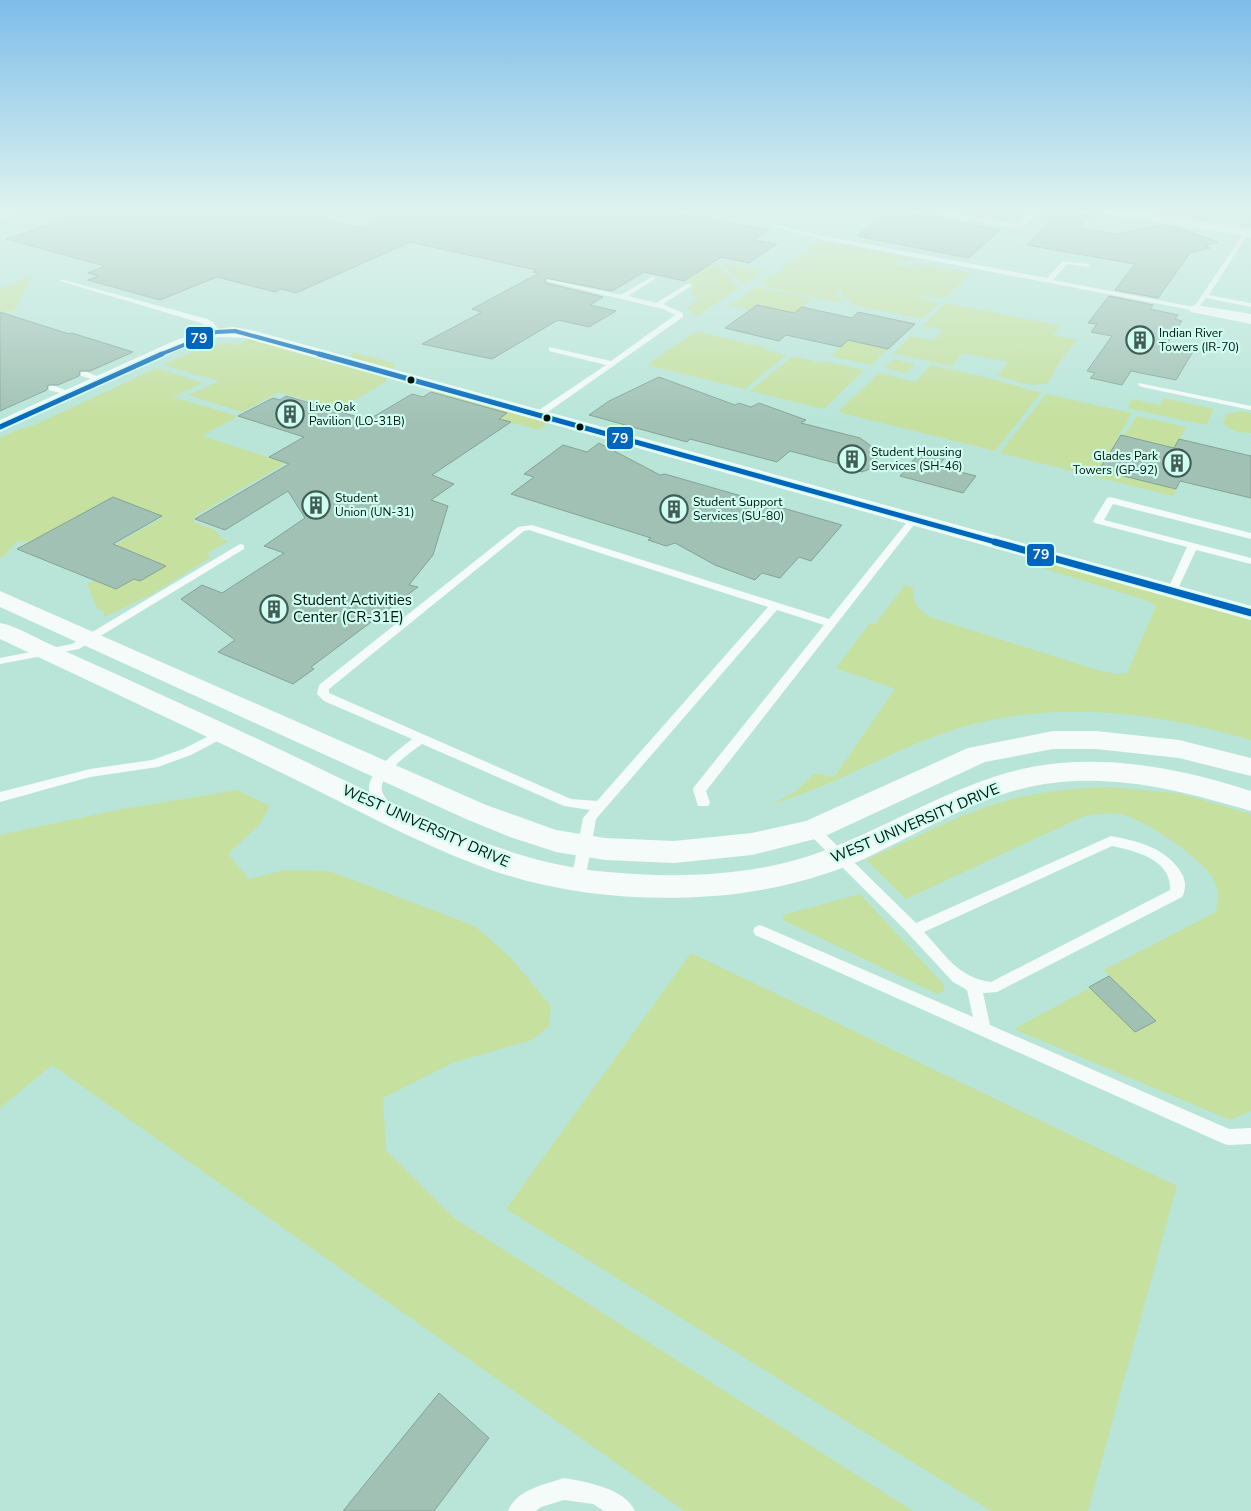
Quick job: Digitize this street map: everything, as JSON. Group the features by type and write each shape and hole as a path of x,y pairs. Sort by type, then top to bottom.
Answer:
{"street":[{"path":"1200,303 1251,319"},
{"path":"0,427 102,380 216,332 246,333 1251,613"},
{"path":"0,598 520,830 584,846 674,852 752,844 813,830 978,754 1052,740 1096,740 1179,749 1251,767"},
{"name":"WEST UNIVERSITY DRIVE","path":"0,630 490,858 578,881 624,885 674,886 766,878 840,857 975,794 1023,779 1076,773 1119,773 1168,778 1220,790 1251,801"},
{"path":"191,719 221,697"}],"lane":[{"path":"64,281 204,321 210,324 216,332"},
{"path":"539,414 680,315 671,309 657,305 550,281"},
{"path":"622,297 649,281"},
{"path":"1048,281 1200,303 1251,305"},
{"path":"1200,303 1215,281"},
{"path":"657,305 689,285"},
{"path":"552,349 612,364"},
{"path":"84,374 102,380"},
{"path":"1142,385 1251,408"},
{"path":"52,388 71,394"},
{"path":"1251,536 1110,500 1098,521 1251,561"},
{"path":"703,803 699,790 914,520"},
{"path":"600,806 569,804 420,739 328,698 323,694 324,684 524,528 533,527 832,624"},
{"path":"1172,591 1193,546"},
{"path":"0,661 75,646 92,638 240,547"},
{"path":"578,881 590,818 775,606"},
{"path":"0,797 90,773 154,764 186,752 221,734"},
{"path":"389,812 375,789 376,780 384,770 420,739"},
{"path":"813,830 914,930 958,978 974,986 992,988 1177,894 1177,878 1161,858 1135,845 1111,841 914,930"},
{"path":"760,931 1228,1137 1251,1136"},
{"path":"974,986 982,1029"},
{"path":"519,1511 535,1498 564,1490 596,1494 624,1511"}],"green space":[{"path":"23,281 30,281 14,311 0,312 0,289"},
{"path":"686,281 732,281 739,288 697,316 686,308 700,298 691,295 695,286"},
{"path":"739,281 750,281 744,285"},
{"path":"964,281 945,298 916,296 939,304 922,319 854,305 842,296 842,291 838,290 836,293 843,301 842,303 770,288 762,282"},
{"path":"757,287 813,299 794,313 757,305 750,310 730,305"},
{"path":"946,303 1061,326 1053,335 1077,340 1061,360 1047,384 1031,385 997,376 1008,362 963,353 951,366 893,353 911,336 933,341 943,330 922,326"},
{"path":"696,331 767,348 765,350 786,355 745,389 647,365"},
{"path":"249,339 386,378 387,381 338,410 279,392 242,412 188,395 219,381 163,365 201,349 221,344 239,345"},
{"path":"848,340 888,349 871,365 831,356"},
{"path":"354,352 396,364 394,369 349,357"},
{"path":"793,356 864,370 824,409 750,391"},
{"path":"894,359 915,364 906,373 885,368"},
{"path":"931,365 993,379 1041,393 995,451 838,412 879,373 915,382"},
{"path":"157,368 203,383 173,397 238,416 202,436 286,463 195,516 194,522 215,530 222,539 228,541 208,553 210,558 152,594 105,617 103,611 97,608 87,584 100,577 109,586 116,589 134,579 140,581 165,566 115,545 163,517 113,498 31,542 17,541 0,558 0,438 20,429 30,427"},
{"path":"432,392 548,423 539,430 499,419 507,413"},
{"path":"1046,394 1132,413 1100,470 1176,489 1173,496 1000,453"},
{"path":"1164,398 1214,409 1206,425 1127,408 1132,399 1160,405"},
{"path":"1243,411 1251,413 1251,433 1237,432 1223,424 1226,414"},
{"path":"1137,416 1186,427 1175,448 1124,436"},
{"path":"1036,559 1251,620 1251,740 1212,729 1131,715 1050,712 1009,717 969,725 930,738 811,791 769,805 795,792 815,773 834,777 895,689 836,668 870,623 875,624 905,585 913,588 913,597 917,605 930,617 1097,670 1115,674 1127,673 1156,606 1148,601 1028,562"},
{"path":"1112,787 1182,794 1251,814 1251,1111 1230,1120 1014,1029 1110,977 1104,970 1216,912 1218,895 1213,878 1197,860 1171,840 1144,824 1121,814 1106,813 1082,817 906,899 866,860 960,817 1007,801 1021,797 1081,788"},
{"path":"237,790 270,806 259,825 228,854 249,879 285,870 329,871 475,926 510,957 551,1006 549,1026 532,1040 452,1063 383,1098 386,1150 454,1218 913,1511 684,1511 52,1065 0,1108 0,835 117,810"},
{"path":"860,894 944,985 944,991 937,994 783,920 783,915"},
{"path":"691,953 1177,1186 1088,1511 991,1511 506,1209"}],"building":[{"path":"90,281 208,281 160,300"},
{"path":"231,281 324,281 296,293 281,289 275,292"},
{"path":"525,281 546,281 546,283 603,297 590,305 616,311 589,327 558,320 492,359 422,344 482,312 472,309"},
{"path":"558,281 630,281 612,291"},
{"path":"1122,281 1170,281 1158,298 1115,290"},
{"name":"Indian River Towers (IR-70)","path":"1109,296 1153,305 1150,309 1178,315 1175,319 1182,321 1167,344 1194,350 1176,380 1131,371 1122,385 1090,378 1095,373 1087,371 1112,336 1091,332 1097,324 1088,323"},
{"path":"757,305 794,313 802,307 852,318 858,312 915,324 888,349 848,340 841,347 786,335 779,341 725,328"},
{"path":"0,312 133,352 90,371 80,371 79,376 58,385 48,385 47,390 0,411"},
{"path":"659,377 735,405 739,403 751,407 759,403 806,420 801,423 860,438 870,445 880,465 862,472 854,468 790,451 777,462 690,439 687,442 589,415 609,401"},
{"path":"431,392 507,413 499,419 511,422 432,475 454,484 431,500 448,506 433,555 409,585 418,587 311,667 314,669 293,684 218,652 235,640 181,599 202,585 222,593 284,553 264,546 305,518 288,491 225,530 195,519 289,464 269,457 304,437 238,416 273,398 280,400 286,396 368,420 412,394 423,397"},
{"name":"Glades Park Towers (GP-92)","path":"1121,435 1174,448 1179,439 1251,456 1251,498 1180,481 1176,489 1099,470"},
{"name":"Student Support Services (SU-80)","path":"599,443 660,475 665,474 842,525 811,561 799,557 780,578 762,573 755,580 715,565 675,543 666,546 648,540 651,538 511,494 534,477 524,474 563,445 587,452"},
{"path":"922,450 946,456 938,466 976,476 963,493 900,476"},
{"path":"113,497 162,516 113,544 166,566 140,581 134,579 116,589 17,549"},
{"path":"1109,976 1156,1021 1135,1032 1089,987"},
{"path":"439,1393 489,1438 434,1511 343,1511"}],"transit line":[{"name":"79","path":"0,427 193,340 216,332 235,331 1251,613"}],"place":[{"name":"Indian River Towers (IR-70)","path":"1140,340"},
{"name":"Live Oak Pavilion (LO-31B)","path":"290,414"},
{"name":"Student Housing Services (SH-46)","path":"852,459"},
{"name":"Glades Park Towers (GP-92)","path":"1177,463"},
{"name":"Student Union (UN-31)","path":"316,505"},
{"name":"Student Support Services (SU-80)","path":"674,509"},
{"name":"Student Activities Center (CR-31E)","path":"274,609"}]}
